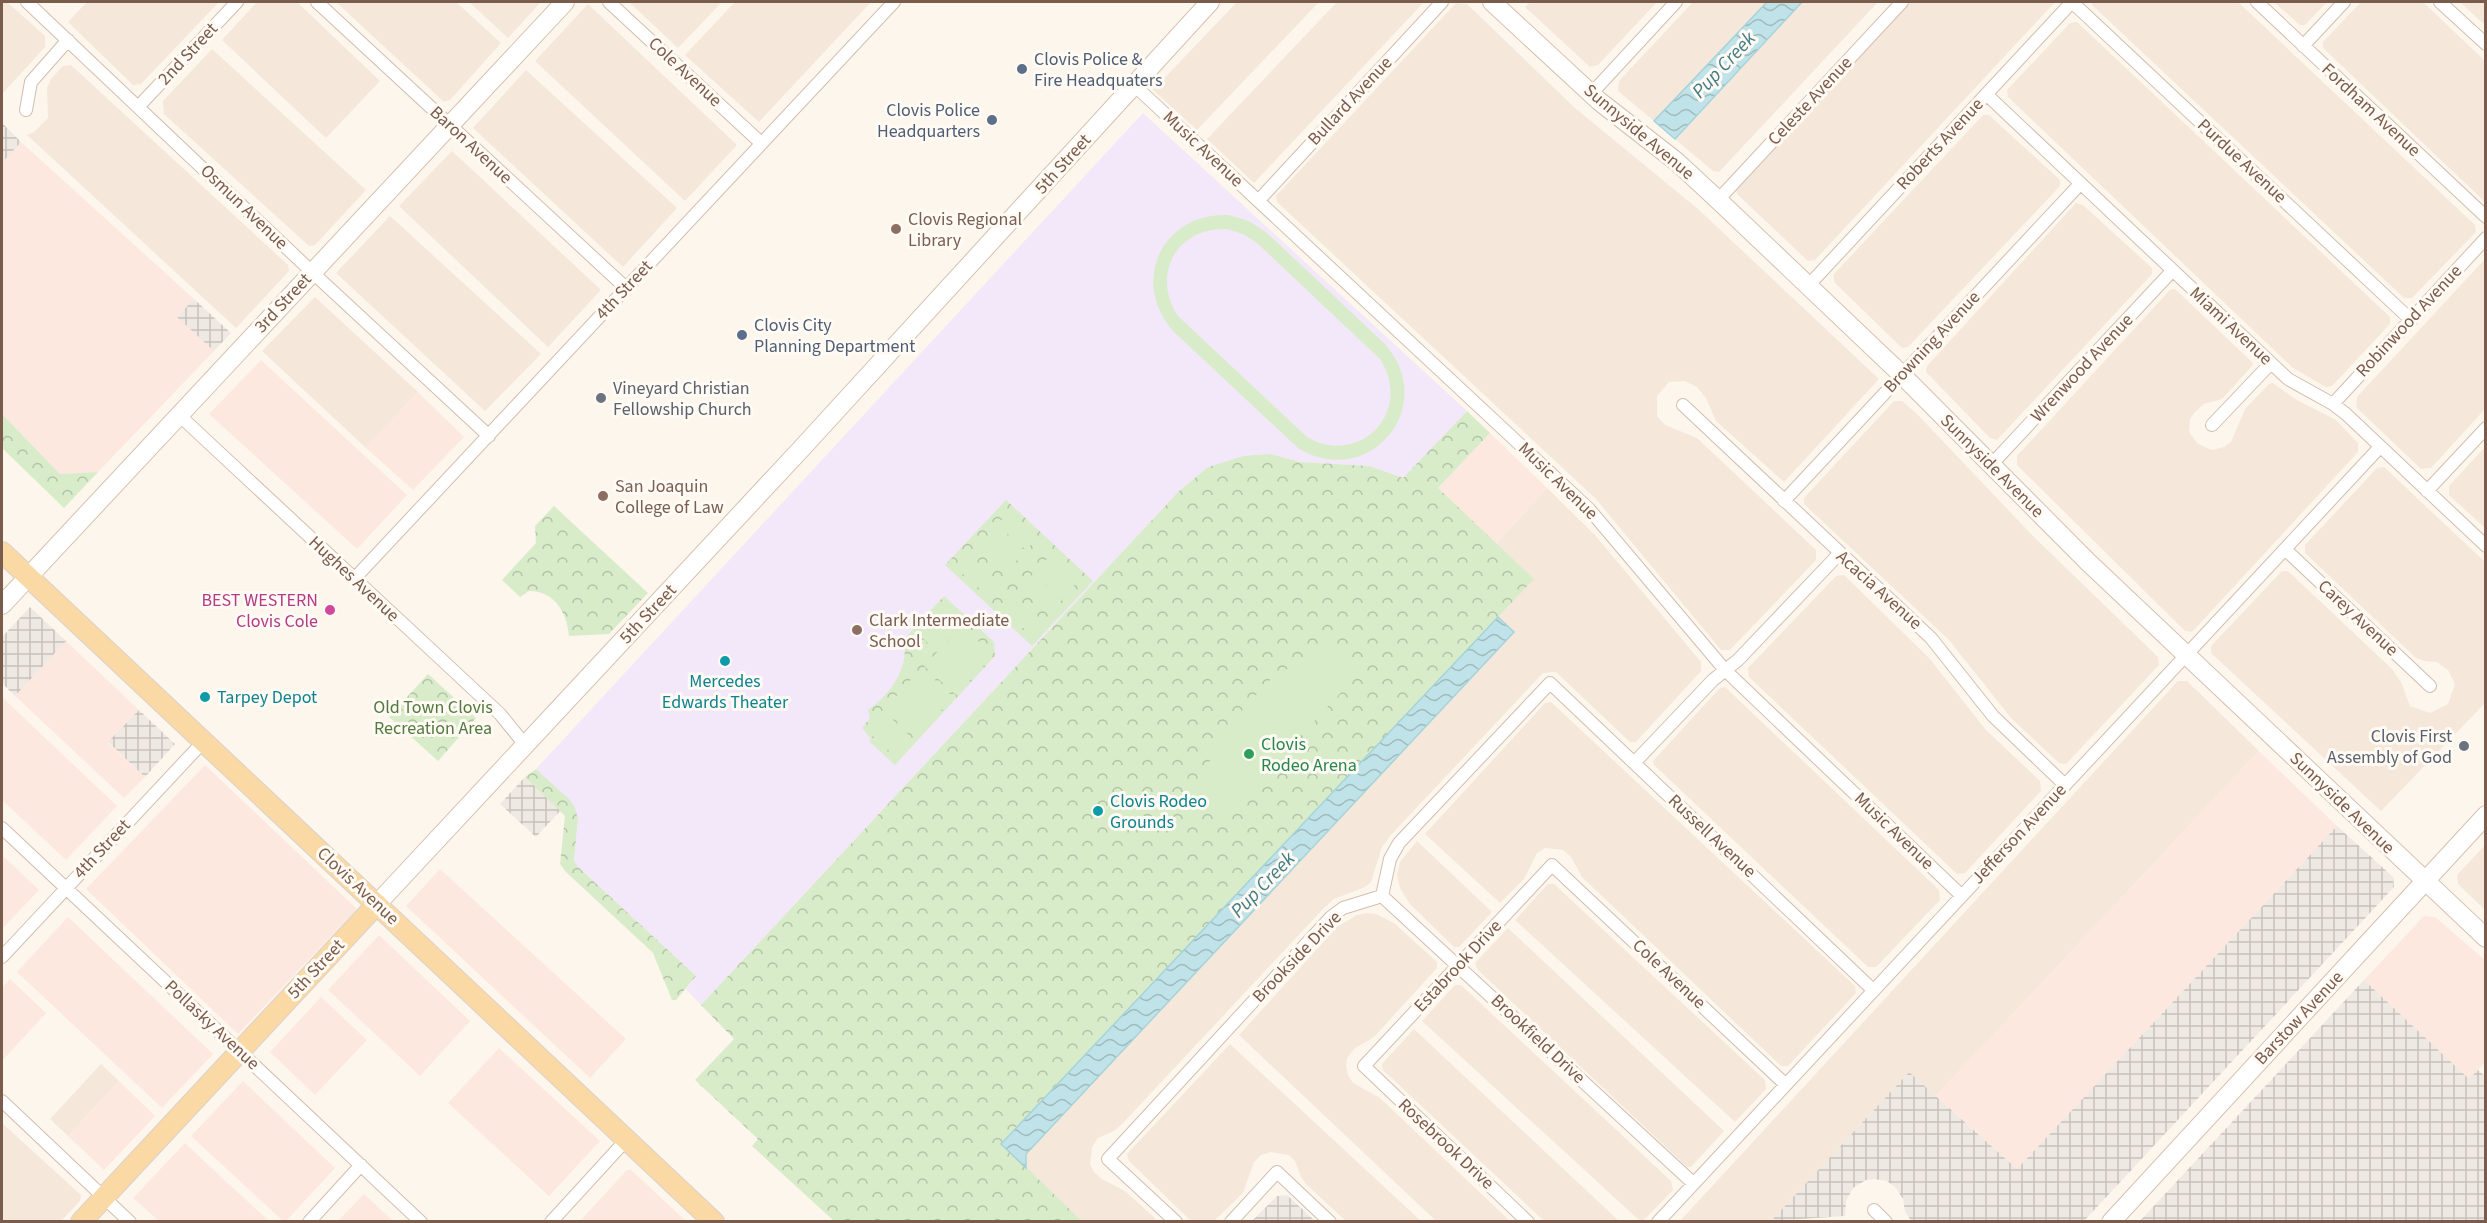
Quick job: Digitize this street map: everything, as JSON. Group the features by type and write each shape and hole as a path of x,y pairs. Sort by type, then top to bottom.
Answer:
{"main road":[{"name":"3rd Street","path":"2,605 565,2"},
{"name":"5th Street","path":"81,1221 526,746 1210,2"},
{"name":"Sunnyside Avenue","path":"1492,2 1591,93 1677,162 1718,200 1901,374 2055,530 2486,938"},
{"name":"Clovis Avenue","path":"2,552 714,1221"},
{"name":"Barstow Avenue","path":"2111,1221 2486,815"}],"street":[{"name":"Osmun Avenue","path":"27,2 489,436"},
{"name":"2nd Street","path":"139,106 237,2"},
{"name":"Baron Avenue","path":"317,2 626,288"},
{"name":"Cole Avenue","path":"609,2 761,143"},
{"name":"4th Street","path":"354,579 894,2"},
{"name":"Bullard Avenue","path":"1259,200 1442,2"},
{"path":"1591,93 1676,2"},
{"name":"Celeste Avenue","path":"1718,200 1902,2"},
{"name":"Roberts Avenue","path":"1808,286 2072,2"},
{"name":"Purdue Avenue","path":"2072,2 2411,320"},
{"name":"Fordham Avenue","path":"2257,2 2486,218"},
{"path":"2303,46 2344,2"},
{"path":"2440,2 2486,44"},
{"path":"26,110 31,82 69,40"},
{"name":"Music Avenue","path":"1134,85 1589,508 1725,670 1962,896"},
{"name":"Miami Avenue","path":"1986,94 2271,363 2304,390 2333,404 2486,546"},
{"name":"Browning Avenue","path":"1784,501 2080,184"},
{"name":"Robinwood Avenue","path":"2333,404 2486,238"},
{"name":"Wrenwood Avenue","path":"1991,465 2172,271"},
{"path":"2212,425 2271,363"},
{"name":"Acacia Avenue","path":"1683,405 1931,638 1993,716 2065,785"},
{"name":"Hughes Avenue","path":"179,415 500,714 526,746"},
{"path":"2427,491 2486,428"},
{"name":"Jefferson Avenue","path":"1658,1221 2380,447"},
{"name":"Carey Avenue","path":"2286,550 2430,686"},
{"path":"1634,763 1713,680 1738,660 1839,554"},
{"name":"Russell Avenue","path":"1382,896 1390,859 1399,843 1550,683 1873,990"},
{"name":"4th Street","path":"2,957 203,742"},
{"name":"Pollasky Avenue","path":"2,828 421,1221"},
{"name":"Cole Avenue","path":"1552,865 1785,1084"},
{"name":"Estabrook Drive","path":"1364,1066 1552,865"},
{"name":"Brookfield Drive","path":"1382,896 1693,1183"},
{"name":"Brookside Drive","path":"1176,1221 1108,1159 1331,918 1343,908 1382,896"},
{"name":"Rosebrook Drive","path":"1364,1066 1528,1221"},
{"path":"2,1101 130,1221"},
{"path":"551,1221 627,1139"},
{"path":"309,1221 361,1165"},
{"path":"1231,1221 1277,1172 1330,1221"},
{"path":"1874,1210 1886,1221"}],"shaded area":[{"path":"2,2 7,2 45,36 45,47 2,94"},
{"path":"87,2 219,2 141,84 133,85 68,22"},
{"path":"257,2 297,2 380,81 326,138 222,40"},
{"path":"336,2 456,2 501,43 450,100 444,102"},
{"path":"469,2 541,2 508,38"},
{"path":"629,2 722,2 678,48"},
{"path":"735,2 871,2 759,122 685,55"},
{"path":"1237,2 1319,2 1197,130 1153,90"},
{"path":"1337,2 1424,2 1254,183 1207,139"},
{"path":"1530,2 1657,2 1598,65 1590,67 1525,7"},
{"path":"1693,2 1767,2 1654,121 1618,91 1619,81"},
{"path":"1802,2 1878,2 1719,172 1713,171 1675,139"},
{"path":"1911,2 2055,2 1815,260 1808,261 1737,194 1736,189"},
{"path":"2092,2 2238,2 2475,225 2476,232 2412,298 2404,298 2092,5"},
{"path":"2274,2 2327,2 2305,25 2300,25"},
{"path":"2361,2 2423,2 2485,61 2485,202 2323,48 2323,42"},
{"path":"2460,2 2485,2 2485,25"},
{"path":"1456,3 1467,4 1575,108 1698,209 1879,379 1784,482 1716,421 1706,398 1697,387 1685,381 1669,382 1657,396 1657,416 1665,425 1697,438 1816,550 1816,560 1730,650 1721,650 1596,499 1277,202 1276,196"},
{"path":"588,4 737,145 685,201 535,61"},
{"path":"2077,22 2390,317 2390,324 2332,386 2326,387 2293,368 2008,97 2007,90 2070,23"},
{"path":"212,49 366,190 315,245 309,246 164,114 163,101"},
{"path":"71,65 288,265 289,271 236,328 27,135 34,132 48,118 47,88 51,79 63,66"},
{"path":"526,70 677,208 623,267 473,128"},
{"name":"Clark Intermediate School","path":"1143,113 1467,411 1403,478 1370,466 1300,462 1271,454 1208,467 1179,491 701,1005 686,989 696,976 577,866 574,860 578,820 536,769"},
{"path":"1983,115 1989,115 2060,180 2060,186 1908,347 1902,348 1835,283 1833,275"},
{"path":"2,123 21,142 2,163"},
{"path":"21,142 194,299 178,317 214,351 98,472 60,474 2,414 2,163"},
{"path":"452,151 601,290 548,347 399,206"},
{"path":"2076,203 2083,205 2152,268 2152,274 1997,440 1990,438 1926,372 1927,366"},
{"path":"390,216 541,354 485,411 336,273"},
{"path":"2485,259 2485,409 2431,468 2421,469 2356,407 2357,397"},
{"path":"2175,289 2253,363 2222,399 2204,404 2194,413 2190,419 2189,432 2198,444 2212,450 2224,447 2231,442 2245,409 2269,384 2273,383 2295,399 2336,420 2358,443 2358,452 2192,632 2185,631 2017,465 2017,456 2170,290"},
{"path":"315,297 418,392 366,448 262,351"},
{"path":"194,299 231,333 214,351 177,317"},
{"path":"261,360 407,495 357,549 209,414"},
{"path":"418,392 464,437 413,490 366,448"},
{"path":"1894,401 1902,401 1917,414 2033,536 2158,657 2159,665 2066,764 2059,763 2011,718 1949,640 1804,504 1804,498"},
{"path":"1490,433 1547,488 1496,544 1438,488"},
{"path":"2485,447 2485,528 2449,495 2449,486"},
{"path":"2384,467 2485,562 2486,702 2381,811 2211,653 2211,646 2282,571 2288,571 2392,669 2401,682 2410,706 2430,713 2448,704 2455,684 2448,670 2437,662 2416,658 2305,553 2305,545 2377,468"},
{"path":"1547,488 1595,535 1701,662 1701,671 1636,742 1630,742 1556,672 1543,673 1390,836 1382,847 1371,882 1365,887 1334,899 1324,908 1122,1124 1114,1131 1098,1138 1092,1147 1090,1164 1094,1172 1125,1191 1156,1219 1153,1221 1082,1221 1026,1168 1025,1154 1514,632 1498,617 1533,579 1496,544"},
{"path":"1844,575 1929,658 1986,730 2040,781 2041,791 1965,873 1957,874 1749,677 1748,668 1836,576"},
{"path":"30,607 66,641 15,696 2,683 2,637"},
{"path":"66,641 139,710 108,743 145,777 124,798 15,696"},
{"path":"2178,681 2187,681 2259,751 1936,1096 1908,1073 1771,1221 1679,1222"},
{"path":"1725,687 1939,890 1940,900 1876,967 1868,967 1654,765 1653,761 1720,688"},
{"path":"2,697 117,806 66,860 2,800"},
{"path":"1551,702 1855,986 1856,993 1788,1066 1781,1066 1582,877 1571,857 1563,850 1545,848 1537,853 1524,879 1500,903 1425,834 1545,703"},
{"path":"139,710 175,744 145,777 108,742"},
{"path":"2259,751 2337,826 2017,1169 1936,1096"},
{"path":"205,765 357,909 238,1034 86,889"},
{"path":"525,777 561,810 536,837 500,804"},
{"path":"2337,826 2393,877 2394,887 2084,1221 1911,1221 1905,1211 1903,1199 1895,1187 1887,1181 1874,1179 1866,1180 1853,1188 1846,1201 1845,1216 1771,1221 1909,1072 2017,1169"},
{"path":"1417,841 1492,912 1459,947 1454,947 1410,904 1400,888 1397,875 1400,862"},
{"path":"2485,845 2485,910 2458,884 2457,875"},
{"path":"2,855 39,890 2,929"},
{"path":"440,869 626,1039 590,1078 406,906"},
{"path":"1548,884 1554,884 1765,1080 1766,1089 1735,1122 1515,920"},
{"path":"1376,914 1394,923 1437,962 1437,968 1374,1037 1354,1049 1347,1058 1348,1075 1353,1083 1380,1098 1510,1221 1436,1221 1239,1035 1337,927 1357,915"},
{"path":"2424,916 2435,917 2485,960 2485,1062 2469,1080 2364,980"},
{"path":"68,917 213,1054 162,1108 17,972"},
{"path":"1508,928 1724,1131 1691,1167 1687,1167 1477,969 1475,963"},
{"path":"379,935 470,1021 420,1076 328,990"},
{"path":"10,979 46,1013 2,1061 2,988"},
{"path":"2364,980 2469,1079 2478,1070 2485,1076 2485,1221 2139,1222"},
{"path":"1455,985 1461,985 1671,1181 1673,1190 1643,1221 1640,1221 1422,1021"},
{"path":"321,997 367,1040 315,1095 270,1052"},
{"path":"1414,1029 1619,1221 1544,1221 1383,1070 1382,1064"},
{"path":"1230,1044 1421,1221 1346,1221 1307,1185 1295,1161 1289,1155 1271,1152 1261,1155 1254,1162 1243,1193 1214,1221 1191,1221 1129,1161 1127,1154"},
{"path":"499,1048 600,1141 549,1196 448,1103"},
{"path":"101,1064 119,1081 68,1136 50,1119"},
{"path":"119,1081 155,1116 104,1170 68,1136"},
{"path":"243,1081 335,1168 287,1220 282,1220 191,1136"},
{"path":"2,1123 81,1195 80,1201 61,1221 2,1221"},
{"path":"185,1143 269,1221 159,1221 133,1198"},
{"path":"627,1170 631,1170 686,1221 580,1221"},
{"path":"364,1194 393,1221 338,1221"},
{"path":"1287,1195 1315,1221 1252,1221 1277,1196"}],"green space":[{"path":"1229,215 1249,221 1267,233 1384,343 1399,367 1404,391 1401,415 1390,435 1372,450 1351,458 1326,459 1299,449 1174,332 1161,312 1154,292 1154,272 1159,254 1170,238 1186,225 1206,217","holes":["1227,229 1243,234 1257,243 1380,359 1389,379 1390,397 1386,415 1376,429 1362,440 1346,445 1327,445 1307,437 1177,315 1167,284 1168,269 1183,244 1210,230"]},
{"name":"Clovis Rodeo Grounds","path":"1467,411 1490,433 1438,488 1534,579 1001,1143 1082,1221 834,1221 752,1146 758,1139 695,1080 734,1039 701,1005 1179,491 1208,467 1244,456 1271,454 1300,462 1370,466 1403,478"},
{"path":"2,414 60,474 98,472 64,508 2,448"},
{"path":"1006,500 1093,581 1032,646 945,565"},
{"path":"554,506 648,593 609,634 569,636 566,619 553,599 538,592 529,591 520,597 502,580 536,543 535,526"},
{"path":"1009,511 1038,537 1026,550 997,525"},
{"path":"989,534 1018,559 1005,572 977,547"},
{"path":"1053,552 1081,578 1069,591 1041,566"},
{"path":"969,555 998,581 986,594 957,569"},
{"path":"1033,574 1062,600 1050,613 1021,587"},
{"path":"1013,595 1042,621 1030,634 1001,609"},
{"path":"944,596 994,642 995,656 895,765 870,742 871,739 862,728 870,718 868,710 891,688 901,670 905,650 904,639"},
{"path":"943,600 963,617 934,649 915,631"},
{"path":"962,626 993,655 976,674 945,644"},
{"path":"942,647 973,677 956,695 924,666"},
{"name":"Clovis Rodeo Arena","path":"1333,648 1361,671 1225,817 1194,789 1233,720 1273,677 1321,650"},
{"path":"922,668 953,697 936,716 905,686"},
{"name":"Old Town Clovis Recreation Area","path":"428,674 476,718 438,761 389,717"},
{"path":"902,690 933,719 916,738 885,708"},
{"path":"883,710 914,740 897,758 865,729"},
{"path":"536,769 570,800 575,808 578,819 574,860 577,866 696,976 676,1000 672,1000 653,953 560,864 565,816 525,777"}],"water":[{"name":"Pup Creek","path":"1767,2 1802,2 1675,139 1654,121"},
{"name":"Pup Creek","path":"1498,617 1514,632 1026,1154 1026,1168 1001,1144"}],"place":[{"name":"Clovis Police & Fire Headquaters","path":"1022,69"},
{"name":"Clovis Police Headquarters","path":"992,120"},
{"name":"Clovis Regional Library","path":"896,229"},
{"name":"Clovis City Planning Department","path":"742,335"},
{"name":"Vineyard Christian Fellowship Church","path":"601,398"},
{"name":"San Joaquin College of Law","path":"603,496"},
{"name":"BEST WESTERN Clovis Cole","path":"330,610"},
{"name":"Clark Intermediate School","path":"857,630"},
{"name":"Mercedes Edwards Theater","path":"725,661"},
{"name":"Tarpey Depot","path":"205,697"},
{"name":"Clovis First Assembly of God","path":"2464,746"},
{"name":"Clovis Rodeo Arena","path":"1249,754"},
{"name":"Clovis Rodeo Grounds","path":"1098,811"}]}
